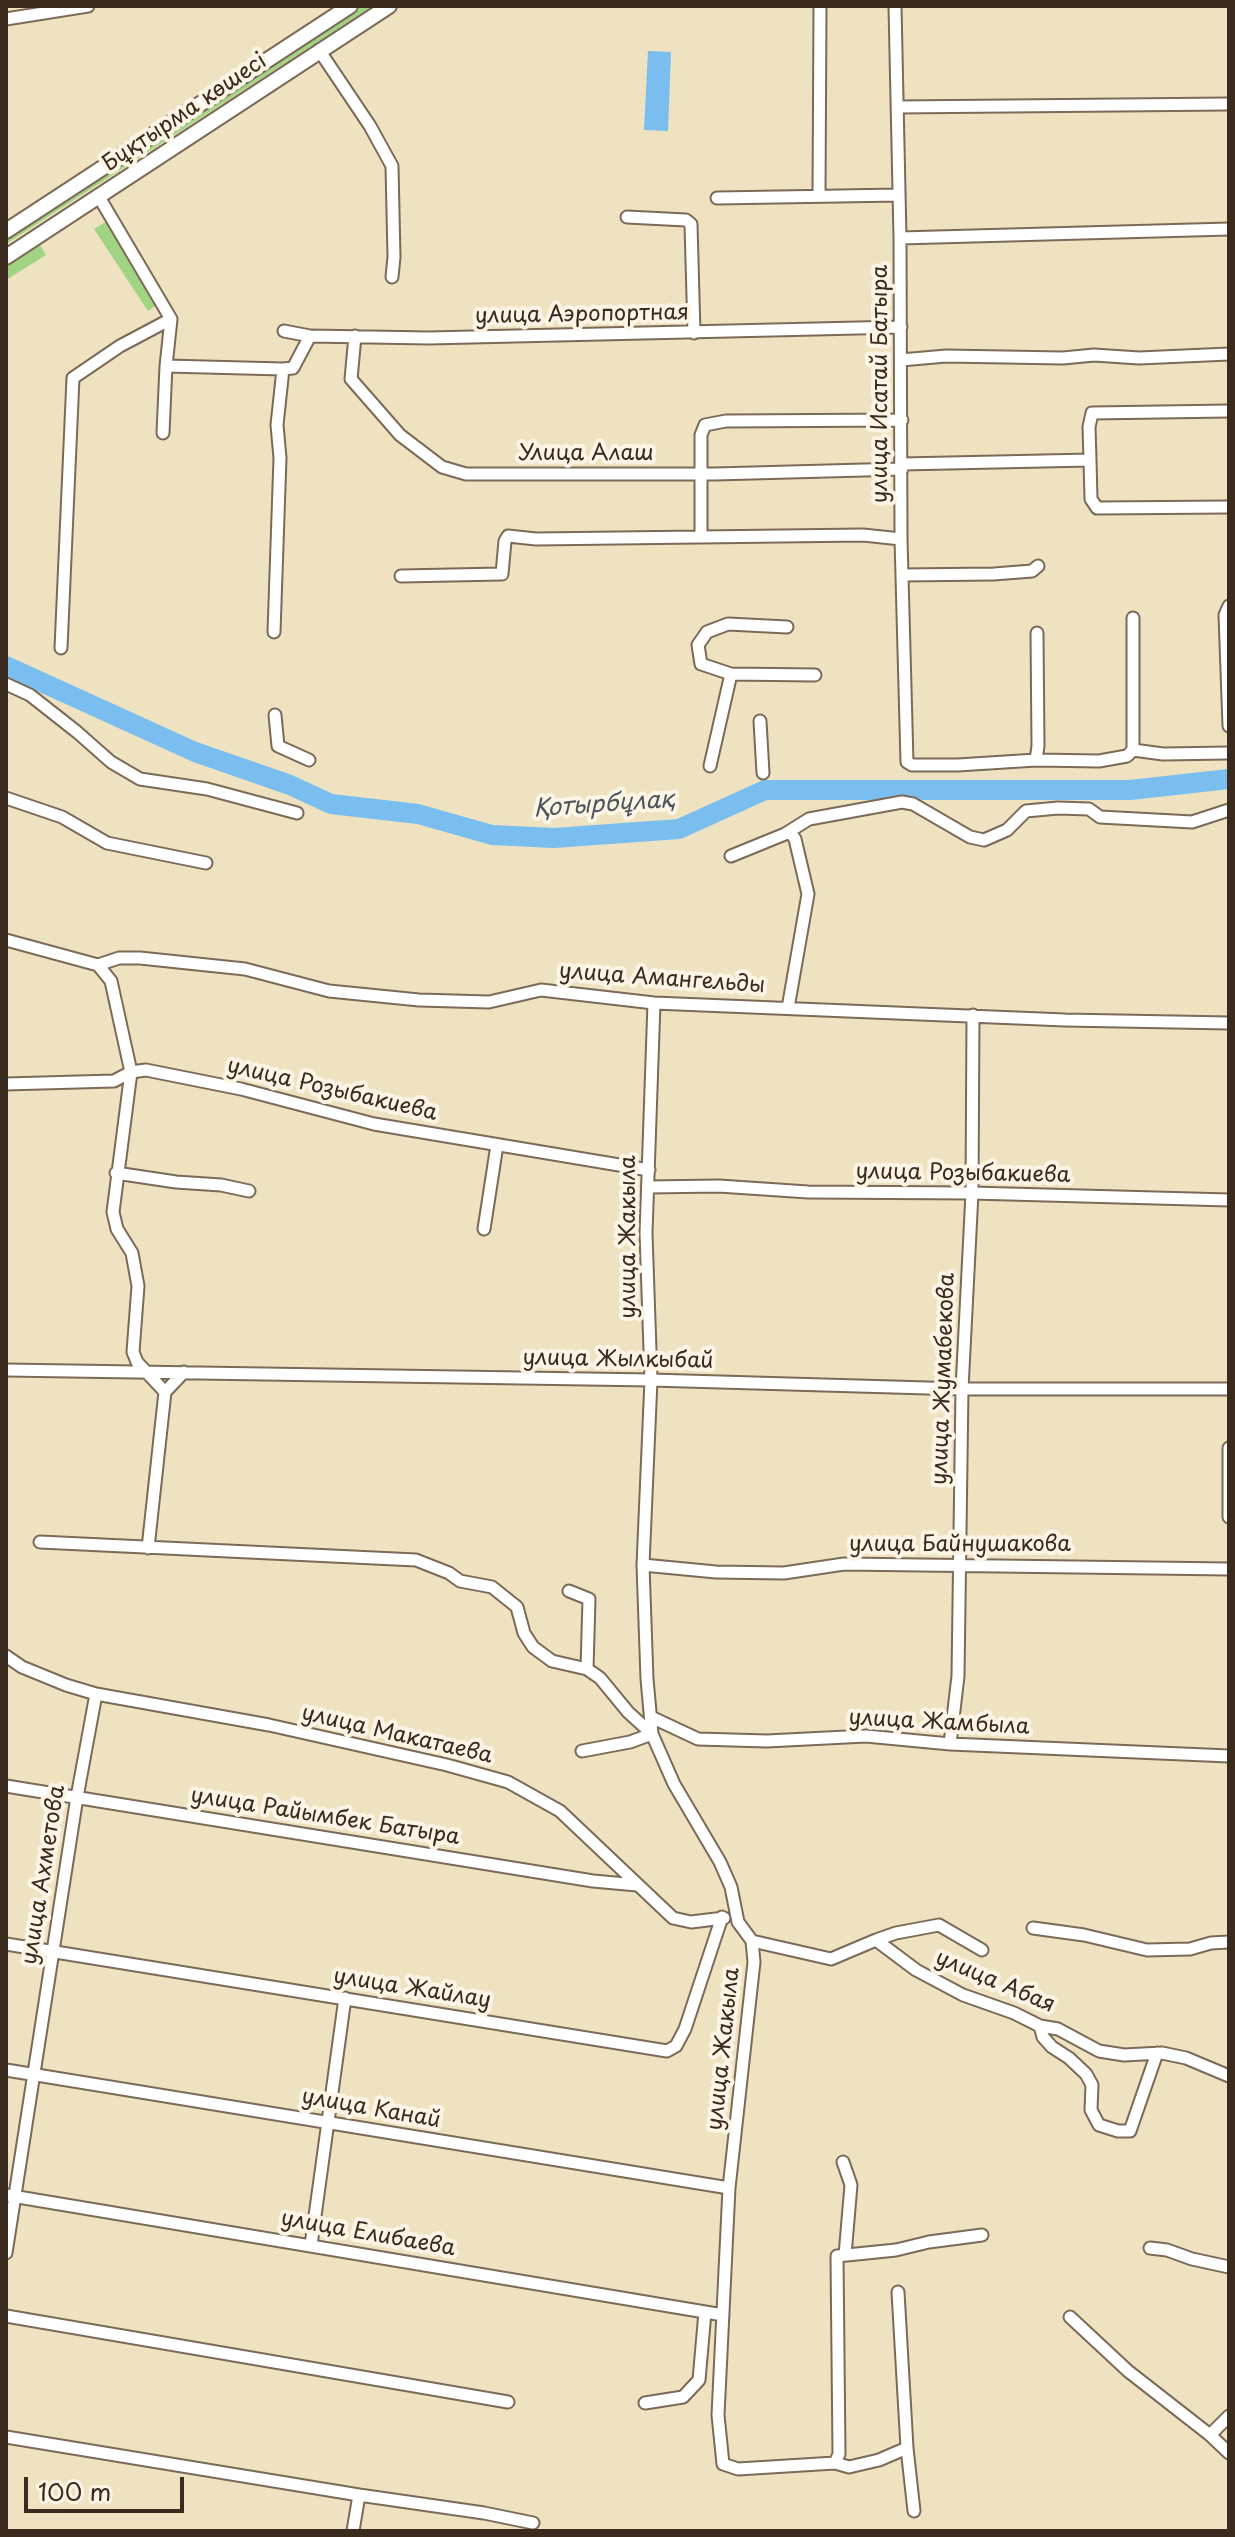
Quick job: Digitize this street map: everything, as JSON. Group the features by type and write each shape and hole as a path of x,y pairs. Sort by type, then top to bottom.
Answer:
{"main road":[{"name":"Бұқтырма көшесі","path":"6,231 350,6"},
{"name":"Бұқтырма көшесі","path":"6,257 389,6"}],"street":[{"path":"6,19 88,6"},
{"path":"819,196 820,6"},
{"name":"улица Исатай Батыра","path":"895,6 901,539 907,762 912,765 958,765 1036,760"},
{"path":"319,50 370,126 392,166 392,277"},
{"path":"897,107 1229,104"},
{"path":"717,198 899,195"},
{"path":"99,197 171,319 163,433"},
{"path":"627,217 686,220 691,224 694,333"},
{"path":"900,238 1229,229"},
{"path":"61,648 73,378 120,346 171,319"},
{"name":"улица Аэропортная","path":"284,331 310,336 355,336 694,333 901,327"},
{"path":"166,366 293,368 310,336"},
{"name":"Улица Алаш","path":"355,336 351,379 400,435 442,467 466,474 702,474 1090,460"},
{"path":"901,360 946,356 1063,358 1094,355 1139,358 1229,354"},
{"path":"274,632 280,458 277,425 283,369"},
{"path":"1229,411 1092,413 1089,427 1091,499 1097,508 1229,507"},
{"path":"701,536 701,435 705,425 715,422 902,420"},
{"path":"401,576 502,574 508,536 536,539 863,535 901,539"},
{"path":"902,575 994,574 1032,571 1038,566"},
{"path":"1229,606 1225,615 1229,726"},
{"path":"1037,633 1036,760 1099,761 1127,756 1133,750 1133,618"},
{"path":"787,627 728,624 707,632 698,645 701,664 731,674 815,675"},
{"path":"710,766 731,674"},
{"path":"6,684 30,695 111,762 140,779 207,789 297,813"},
{"path":"275,715 279,729 278,746 309,760"},
{"path":"760,721 763,773"},
{"path":"1133,750 1163,754 1229,753"},
{"path":"6,798 62,817 107,843 206,863"},
{"path":"731,856 790,832 809,819 902,802 913,804 970,837 984,840 1007,830 1026,811 1089,809 1100,817 1192,822 1229,810"},
{"path":"788,1008 808,894 795,839 790,832"},
{"name":"улица Амангельды","path":"6,940 98,965 119,958 140,958 245,969 329,991 419,1000 489,1002 541,990 654,1003 1229,1023"},
{"path":"98,965 111,981 131,1072 113,1212 117,1229 132,1253 138,1286 133,1352 137,1362 165,1392"},
{"name":"улица Жакыла","path":"654,1003 646,1233 651,1380 643,1565 652,1734 674,1784 720,1862 731,1887 738,1922 752,1941 754,1962 729,2188 718,2415 723,2464 738,2469 835,2463"},
{"name":"улица Жумабекова","path":"950,1744 958,1676 962,1389 972,1193 973,1015"},
{"name":"улица Розыбакиева","path":"6,1084 114,1081 131,1072 146,1070 176,1074 374,1124 649,1170"},
{"path":"484,1229 497,1145"},
{"path":"116,1173 249,1191"},
{"name":"улица Розыбакиева","path":"648,1187 719,1186 808,1192 1229,1200"},
{"name":"улица Жылкыбай","path":"6,1370 651,1380 962,1389 1229,1389"},
{"path":"148,1548 165,1392 184,1372"},
{"path":"1229,1448 1229,1517"},
{"path":"40,1542 279,1551 416,1560 449,1573 460,1581 492,1587 517,1607 524,1633 533,1647 552,1661 587,1669 600,1678 628,1712 652,1734 630,1742 582,1751"},
{"name":"улица Байнушакова","path":"643,1565 716,1572 784,1573 844,1564 959,1563 1229,1569"},
{"path":"569,1591 589,1599 587,1669"},
{"name":"улица Макатаева","path":"6,1656 22,1667 96,1694 269,1725 508,1782 560,1811 673,1918 691,1922 722,1917 738,1922"},
{"name":"улица Ахметова","path":"6,2253 10,2195 96,1694"},
{"name":"улица Жамбыла","path":"651,1717 698,1739 767,1741 866,1736 950,1744 1229,1756"},
{"name":"улица Райымбек Батыра","path":"6,1786 593,1881 637,1885"},
{"name":"улица Жайлау","path":"6,1944 667,2051 676,2046 685,2029 722,1917"},
{"path":"752,1941 831,1959 896,1933 939,1925 982,1950"},
{"path":"1033,1928 1084,1935 1147,1950 1190,1949 1229,1942"},
{"name":"улица Абая","path":"876,1940 916,1970 963,1995 1040,2026 1058,2029 1099,2051 1124,2055 1157,2053 1186,2058 1229,2076"},
{"path":"311,2245 345,1998"},
{"path":"1040,2026 1043,2037 1052,2047 1086,2074 1092,2085 1091,2110 1099,2125 1118,2131 1130,2131 1157,2053"},
{"name":"улица Канай","path":"6,2070 729,2188"},
{"path":"843,2162 851,2185 845,2255"},
{"name":"улица Елибаева","path":"10,2195 723,2315"},
{"path":"907,2448 879,2460 849,2467 835,2463 839,2454 837,2256 896,2250 982,2235"},
{"path":"1150,2248 1229,2267"},
{"path":"898,2292 914,2511"},
{"path":"645,2403 683,2397 699,2380 705,2312"},
{"path":"6,2316 508,2402"},
{"path":"1070,2317 1128,2371 1229,2453"},
{"path":"1210,2435 1229,2416"},
{"path":"6,2437 533,2523"},
{"path":"353,2531 359,2495"}],"green space":[{"path":"362,6 373,6 6,244 6,237"},
{"path":"106,222 155,306 148,311 94,229"},
{"path":"40,245 46,255 6,280 6,267"}],"water":[{"path":"648,51 671,52 668,131 644,130"}],"waterway":[{"name":"Қотырбұлақ","path":"6,666 195,752 290,785 331,804 418,814 492,835 554,838 679,829 765,790 1130,790 1229,779"}]}
